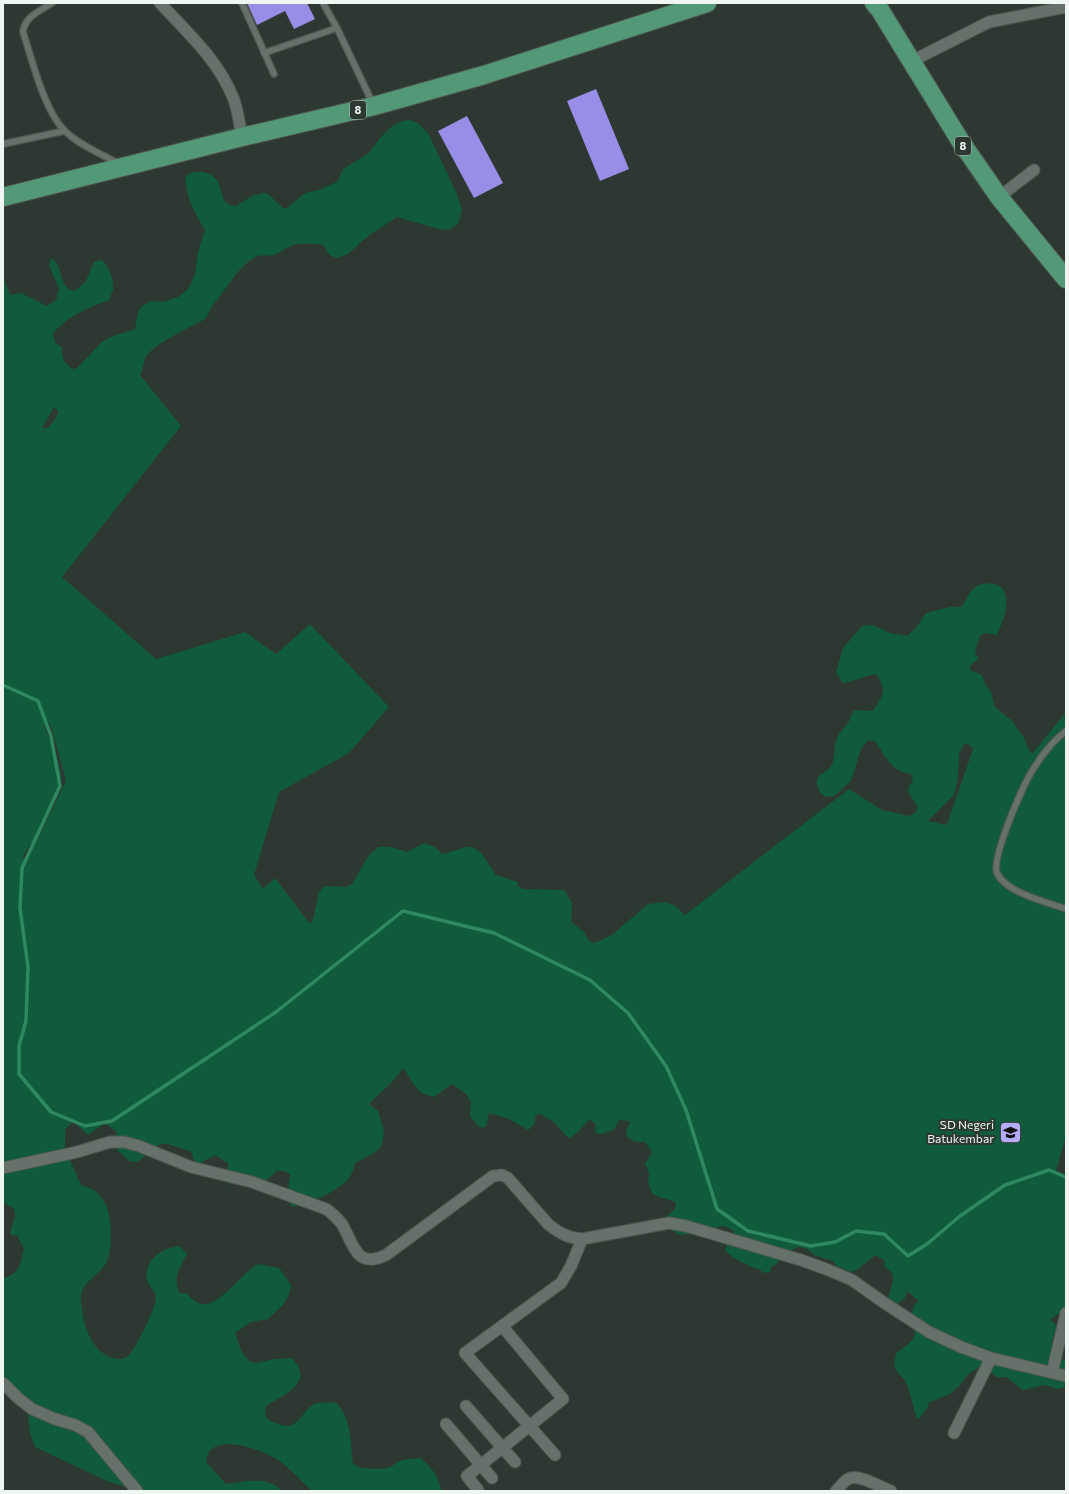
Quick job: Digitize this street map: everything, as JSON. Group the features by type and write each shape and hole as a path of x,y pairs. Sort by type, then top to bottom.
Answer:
{"highway":[{"name":"8","path":"3,197 242,137 374,106 484,75 707,3"},
{"name":"8","path":"874,3 912,61 961,142 999,197 1066,279"}],"street":[{"path":"160,3 191,36 220,71 228,86 236,107 242,137"},
{"path":"912,61 989,22 1066,7"},
{"path":"999,197 1034,170"},
{"path":"3,1168 78,1152 110,1142 124,1142 139,1146 191,1167 252,1182 326,1209 342,1224 358,1255 365,1259 372,1260 386,1255 493,1176 502,1175 508,1178 548,1224 556,1231 571,1238 582,1239 669,1223 686,1226 800,1260 852,1280 929,1332 961,1347 991,1358 1066,1376"},
{"path":"554,1455 465,1353 561,1283 571,1266 582,1239"},
{"path":"1052,1373 1066,1313"},
{"path":"478,1490 467,1476 563,1399 502,1326"},
{"path":"954,1433 991,1358"},
{"path":"3,1383 32,1409 55,1419 75,1425 88,1432 137,1491"},
{"path":"466,1406 515,1462"},
{"path":"446,1424 492,1478"},
{"path":"836,1491 848,1479 855,1477 863,1478 891,1491"}],"lane":[{"path":"52,3 29,18 25,23 23,32 46,102 52,114 64,131 77,141 124,167"},
{"path":"242,3 274,74"},
{"path":"323,3 337,28 374,106"},
{"path":"264,53 337,28"},
{"path":"3,144 64,131"},
{"path":"1066,731 1034,768 1018,799 997,860 997,872 1005,884 1020,892 1066,909"}],"green space":[{"path":"410,120 419,124 429,135 456,192 462,209 458,224 450,229 442,230 397,217 370,235 344,256 332,256 324,245 301,244 293,245 271,256 258,256 245,265 233,278 213,305 205,319 166,340 147,355 140,375 181,426 62,577 156,659 245,632 276,654 310,624 389,707 349,753 279,792 254,875 263,889 275,878 310,924 313,920 319,892 323,887 346,887 352,884 369,855 379,847 391,847 407,852 424,843 435,847 442,854 467,847 473,847 481,853 496,875 518,882 518,886 523,889 564,890 572,903 571,922 584,932 589,941 595,943 612,935 648,904 665,902 675,906 685,915 849,789 882,810 910,816 916,812 918,807 908,792 910,784 913,782 911,774 904,773 894,767 885,757 875,741 868,740 861,749 851,781 834,796 827,797 821,794 818,787 817,778 832,764 836,739 840,732 850,720 854,710 873,711 883,692 882,685 876,674 842,683 836,672 843,648 862,626 873,625 890,633 907,636 916,628 926,613 949,607 962,607 971,591 980,585 990,583 999,586 1005,592 1006,597 1005,612 1001,626 997,635 984,633 981,635 975,651 978,659 970,666 970,670 982,675 986,686 991,691 994,706 1012,721 1024,738 1032,754 1066,712 1066,1136 1056,1171 1066,1175 1066,1308 1048,1321 1053,1322 1058,1329 1053,1338 1052,1348 1056,1356 1060,1359 1066,1360 1066,1387 1058,1389 1045,1385 1023,1390 1006,1377 997,1377 988,1371 978,1368 967,1375 960,1385 950,1394 928,1403 929,1406 919,1419 916,1416 907,1384 894,1364 896,1353 914,1338 915,1329 911,1315 915,1304 919,1301 907,1291 905,1298 897,1304 888,1299 893,1281 893,1274 884,1266 885,1261 875,1255 857,1270 851,1272 836,1266 833,1261 814,1255 808,1249 799,1247 789,1251 774,1266 772,1265 770,1272 764,1273 738,1260 725,1251 734,1231 729,1228 721,1226 718,1227 705,1237 701,1233 680,1235 665,1226 663,1220 675,1209 676,1202 656,1196 652,1193 648,1182 649,1173 645,1164 652,1152 645,1142 635,1142 627,1137 626,1130 630,1123 628,1121 619,1120 614,1130 600,1134 595,1132 596,1125 590,1119 570,1138 565,1135 554,1122 540,1114 536,1115 534,1125 528,1130 509,1119 489,1113 486,1126 483,1128 478,1126 470,1116 471,1102 466,1094 452,1084 434,1097 427,1095 418,1090 403,1068 392,1082 369,1104 378,1111 384,1130 382,1145 376,1152 355,1163 349,1178 338,1188 315,1200 292,1207 288,1196 290,1175 285,1171 277,1171 263,1183 247,1178 231,1185 228,1178 228,1163 215,1155 198,1164 193,1159 192,1152 168,1144 160,1144 137,1162 129,1161 112,1145 117,1132 105,1123 88,1135 74,1122 71,1123 65,1130 65,1149 81,1185 94,1190 99,1194 109,1213 111,1237 108,1260 102,1269 82,1290 81,1297 85,1324 92,1341 97,1348 104,1354 120,1359 128,1356 131,1352 149,1319 156,1299 155,1294 147,1280 148,1267 156,1256 168,1249 181,1247 187,1254 179,1268 177,1277 177,1287 179,1293 187,1293 191,1298 203,1304 215,1301 258,1264 279,1268 291,1285 289,1295 283,1305 268,1319 251,1322 235,1333 242,1353 249,1361 256,1363 275,1359 292,1358 298,1367 300,1374 299,1381 295,1387 266,1406 265,1416 274,1423 287,1426 296,1422 308,1409 317,1403 336,1402 348,1423 353,1464 361,1468 378,1469 388,1468 402,1460 421,1458 435,1473 442,1491 312,1491 287,1467 275,1458 255,1449 228,1444 213,1448 208,1453 206,1462 226,1484 248,1481 263,1481 277,1486 282,1491 139,1491 107,1481 35,1447 30,1433 27,1402 3,1390 3,1278 13,1274 16,1271 20,1264 24,1249 17,1235 13,1236 10,1233 15,1216 14,1209 3,1202 3,276 10,295 21,293 47,306 56,300 59,289 49,265 51,258 58,265 67,288 75,291 86,281 94,262 101,260 104,262 112,278 113,290 109,300 86,309 66,321 53,333 55,342 62,348 65,362 72,369 77,368 102,342 108,338 135,329 138,312 143,305 151,301 164,302 178,297 188,289 195,274 198,252 205,230 188,196 186,189 186,175 195,172 204,172 213,176 219,184 223,199 231,205 236,206 252,196 264,193 268,194 283,208 287,208 305,193 321,189 337,182 343,169 369,153 379,139 391,127 402,121","holes":["54,407 58,411 57,416 48,428 42,428","48,722 52,729 66,781 28,859 22,857 47,817 61,783 58,762 44,725","965,743 970,745 973,749 947,825 928,821 954,795 958,779 959,754"]}],"building":[{"path":"247,3 307,3 315,19 294,29 285,11 257,25"},
{"path":"596,89 629,169 600,181 567,101"},
{"path":"467,116 503,183 474,198 438,131"}],"waterway":[{"path":"3,685 38,701 51,736 60,786 22,868 20,908 28,967 26,1021 19,1046 19,1074 51,1112 85,1126 112,1121 276,1012 403,911 494,933 590,980 628,1013 666,1066 686,1110 717,1209 748,1231 811,1246 835,1242 856,1231 884,1234 908,1256 927,1244 960,1216 1005,1185 1049,1170 1066,1177"}],"place":[{"name":"SD Negeri Batukembar","path":"1010,1132"}]}
